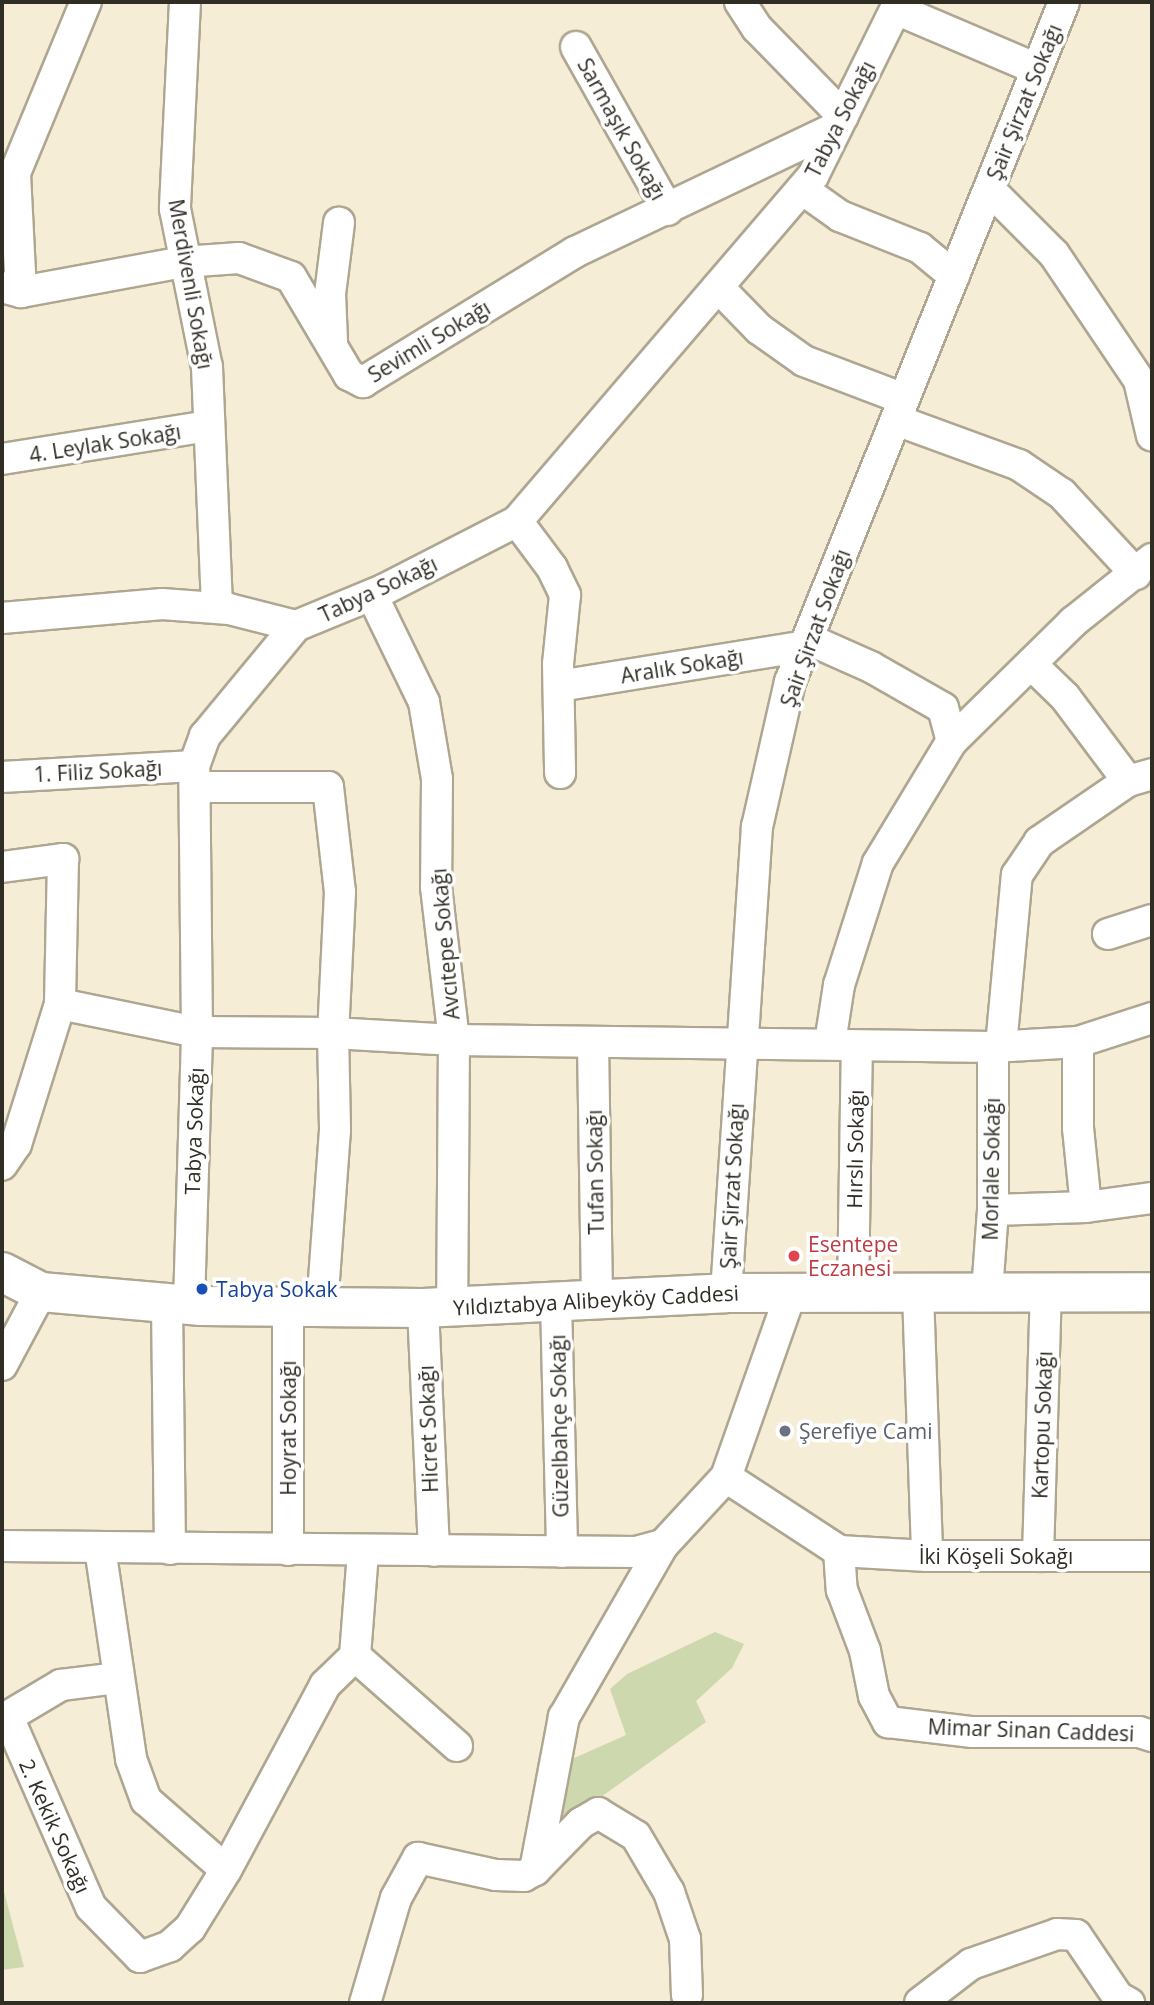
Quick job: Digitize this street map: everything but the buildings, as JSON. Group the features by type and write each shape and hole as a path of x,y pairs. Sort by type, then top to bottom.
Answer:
{"main road":[{"path":"2,1272 41,1292"},
{"name":"Yıldıztabya Alibeyköy Caddesi","path":"41,1292 178,1305 305,1307 438,1307 726,1293 1152,1292"}],"street":[{"path":"12,289 15,173 86,2"},
{"name":"Merdivenli Sokağı","path":"185,2 175,209 183,262 207,366 207,426 217,608"},
{"path":"740,2 757,28 840,122"},
{"name":"Şair Şirzat Sokağı","path":"726,1293 739,1044 757,827 790,682 1064,2"},
{"path":"898,5 1037,69"},
{"name":"Tabya Sokağı","path":"170,1549 178,1305 197,1032 195,776 205,736 296,626 372,595 517,521 802,189 840,122 898,5"},
{"name":"Sarmaşık Sokağı","path":"576,47 668,210"},
{"name":"Sevimli Sokağı","path":"12,289 183,262 239,258 291,277 332,341 349,375 363,382 575,252 668,210 840,122"},
{"path":"802,189 840,216 920,248 954,276"},
{"path":"989,189 1054,254 1139,380 1148,399 1152,436"},
{"path":"332,341 330,294 339,223"},
{"path":"718,287 759,329 804,361 900,410 1019,465 1062,494 1144,567"},
{"name":"4. Leylak Sokağı","path":"2,459 207,426"},
{"path":"517,521 552,568 565,595 559,685 560,773"},
{"name":"Hırslı Sokağı","path":"853,1293 844,1045 839,985 877,863 953,741 1073,622 1144,567"},
{"name":"Avcıtepe Sokağı","path":"372,595 424,702 432,741 438,814 436,887 454,1040 438,1307"},
{"path":"2,618 162,604 217,608 296,626"},
{"path":"806,643 872,667 943,708 953,741"},
{"name":"Aralık Sokağı","path":"559,685 806,643"},
{"path":"1031,664 1140,778"},
{"name":"1. Filiz Sokağı","path":"2,777 195,776 328,787 340,892 333,1033"},
{"name":"Morlale Sokağı","path":"987,1292 993,1210 997,1047 1017,875 1040,842 1140,778"},
{"path":"2,867 62,859 60,1004 16,1144 2,1165"},
{"path":"1108,934 1152,919"},
{"path":"60,1004 197,1032 333,1033 454,1040 593,1043 997,1047 1078,1042 1152,1018"},
{"name":"Hoyrat Sokağı","path":"288,1550 305,1307 335,1130 333,1033"},
{"path":"1078,1042 1078,1128 1086,1207"},
{"name":"Tufan Sokağı","path":"593,1043 597,1300"},
{"path":"993,1210 1086,1207 1152,1198"},
{"path":"2,1365 41,1292"},
{"path":"535,1870 564,1717 663,1545 726,1477 791,1292"},
{"path":"918,1293 927,1556"},
{"name":"Kartopu Sokağı","path":"1038,1556 1046,1294"},
{"name":"Güzelbahçe Sokağı","path":"556,1301 562,1552"},
{"name":"Hicret Sokağı","path":"434,1551 438,1307"},
{"path":"726,1477 839,1551"},
{"path":"2,1546 636,1552 663,1545"},
{"path":"100,1548 131,1759 146,1800 226,1870 325,1685 355,1656 363,1551"},
{"name":"İki Köşeli Sokağı","path":"839,1551 927,1556 1152,1556"},
{"name":"Mimar Sinan Caddesi","path":"839,1551 842,1590 865,1651 874,1696 888,1722 972,1731 1139,1732 1152,1736"},
{"path":"355,1656 457,1746"},
{"path":"5,1718 61,1685 117,1678"},
{"name":"2. Kekik Sokağı","path":"5,1718 90,1907 140,1957 170,1945 190,1928 226,1870"},
{"path":"365,2003 396,1898 418,1858 496,1875 524,1876 535,1870 581,1823 598,1813 636,1836 664,1881 685,1939 687,1994"},
{"path":"920,2003 971,1964 1057,1934 1076,1935 1118,1997 1129,2003"}],"green space":[{"path":"715,1632 744,1644 732,1668 696,1701 706,1722 601,1797 556,1821 572,1759 626,1735 610,1689 627,1674"},
{"path":"2,1884 24,1967 2,1970"}],"place":[{"name":"Esentepe Eczanesi","path":"794,1256"},
{"name":"Tabya Sokak","path":"202,1289"},
{"name":"Şerefiye Cami","path":"785,1431"}]}
